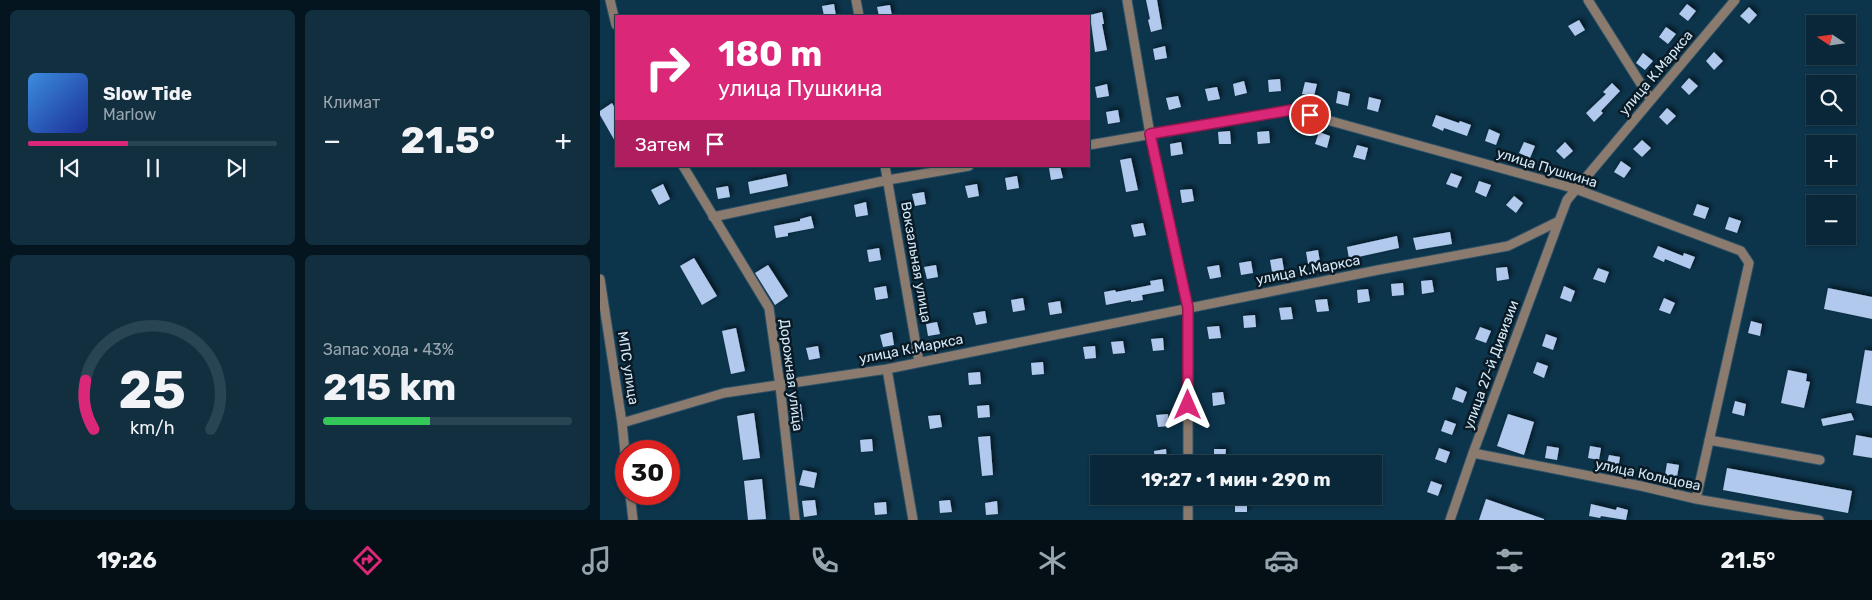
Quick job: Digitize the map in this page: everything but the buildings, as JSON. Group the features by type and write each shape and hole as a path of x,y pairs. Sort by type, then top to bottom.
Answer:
{"street":[{"path":"610,0 615,22"},
{"path":"856,0 859,15"},
{"path":"1127,0 1150,134 1188,308 1188,455"},
{"path":"1588,0 1651,100"},
{"name":"улица К.Маркса","path":"622,423 724,393 887,369 1378,270 1508,246 1559,221 1567,200 1735,0"},
{"name":"улица Пушкина","path":"1090,145 1291,110 1576,189 1741,251 1749,263 1696,499"},
{"name":"Дорожная улица","path":"684,167 768,308 780,386 795,520"},
{"name":"Вокзальная улица","path":"886,167 919,362"},
{"path":"713,216 888,180 963,167"},
{"name":"улица 27-й Дивизии","path":"1450,520 1559,221"},
{"name":"МПС улица","path":"600,279 624,440"},
{"path":"887,369 913,520"},
{"path":"1709,440 1820,460"},
{"name":"улица Кольцова","path":"1473,453 1641,486 1696,499 1819,520"},
{"path":"631,505 633,520"},
{"path":"1188,505 1188,520"},
{"path":"1767,520 1770,511"}],"route":[{"path":"1188,405 1188,308 1150,134 1291,110 1310,115"}]}
